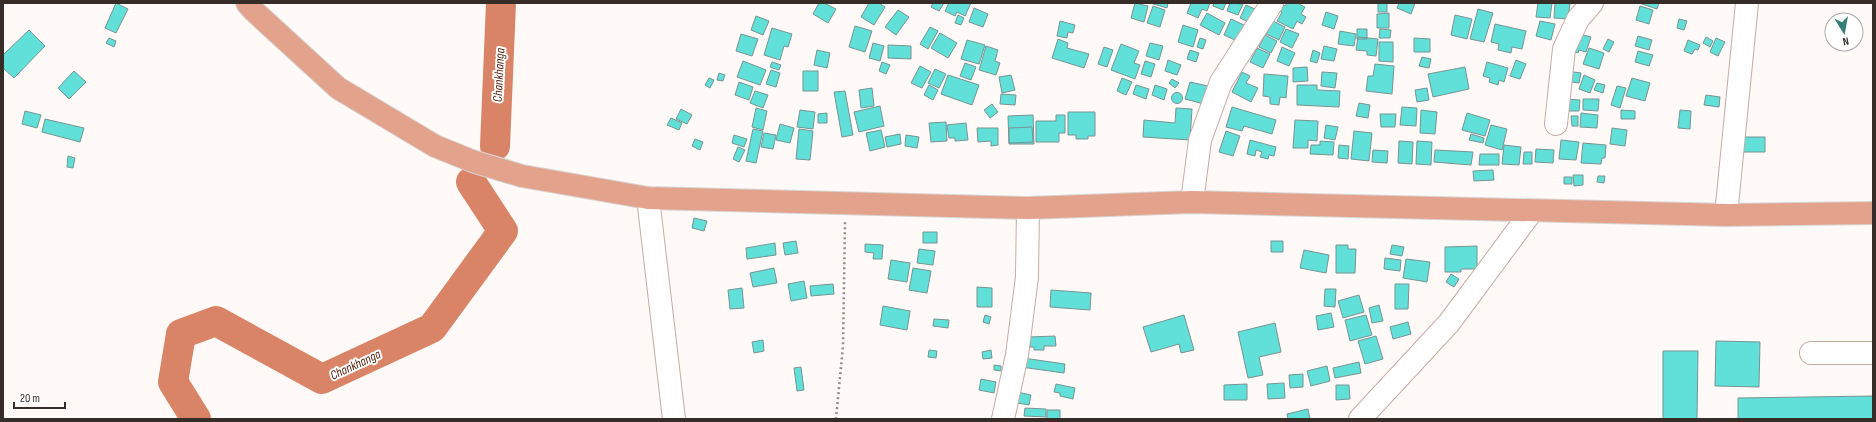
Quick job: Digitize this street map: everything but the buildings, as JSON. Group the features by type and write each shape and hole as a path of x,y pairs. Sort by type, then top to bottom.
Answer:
{"main road":[{"path":"247,3 338,88 435,146 472,161 522,176 648,198 1028,208 1192,202 1726,215 1873,213"}],"street":[{"path":"1192,202 1200,140 1221,82 1272,3"},
{"path":"1556,124 1564,49 1578,19 1592,3"},
{"path":"1726,215 1747,3"},
{"path":"648,198 674,419"},
{"path":"1003,419 1017,355 1027,277 1028,208"},
{"path":"1360,419 1449,323 1532,211"},
{"path":"1811,353 1873,353"}],"path":[{"path":"836,419 843,346 845,204"}],"waterway":[{"name":"Chankhanga","path":"495,146 501,3"},
{"name":"Chankhanga","path":"196,419 173,382 181,334 216,321 322,379 432,328 503,231 471,182"}]}
